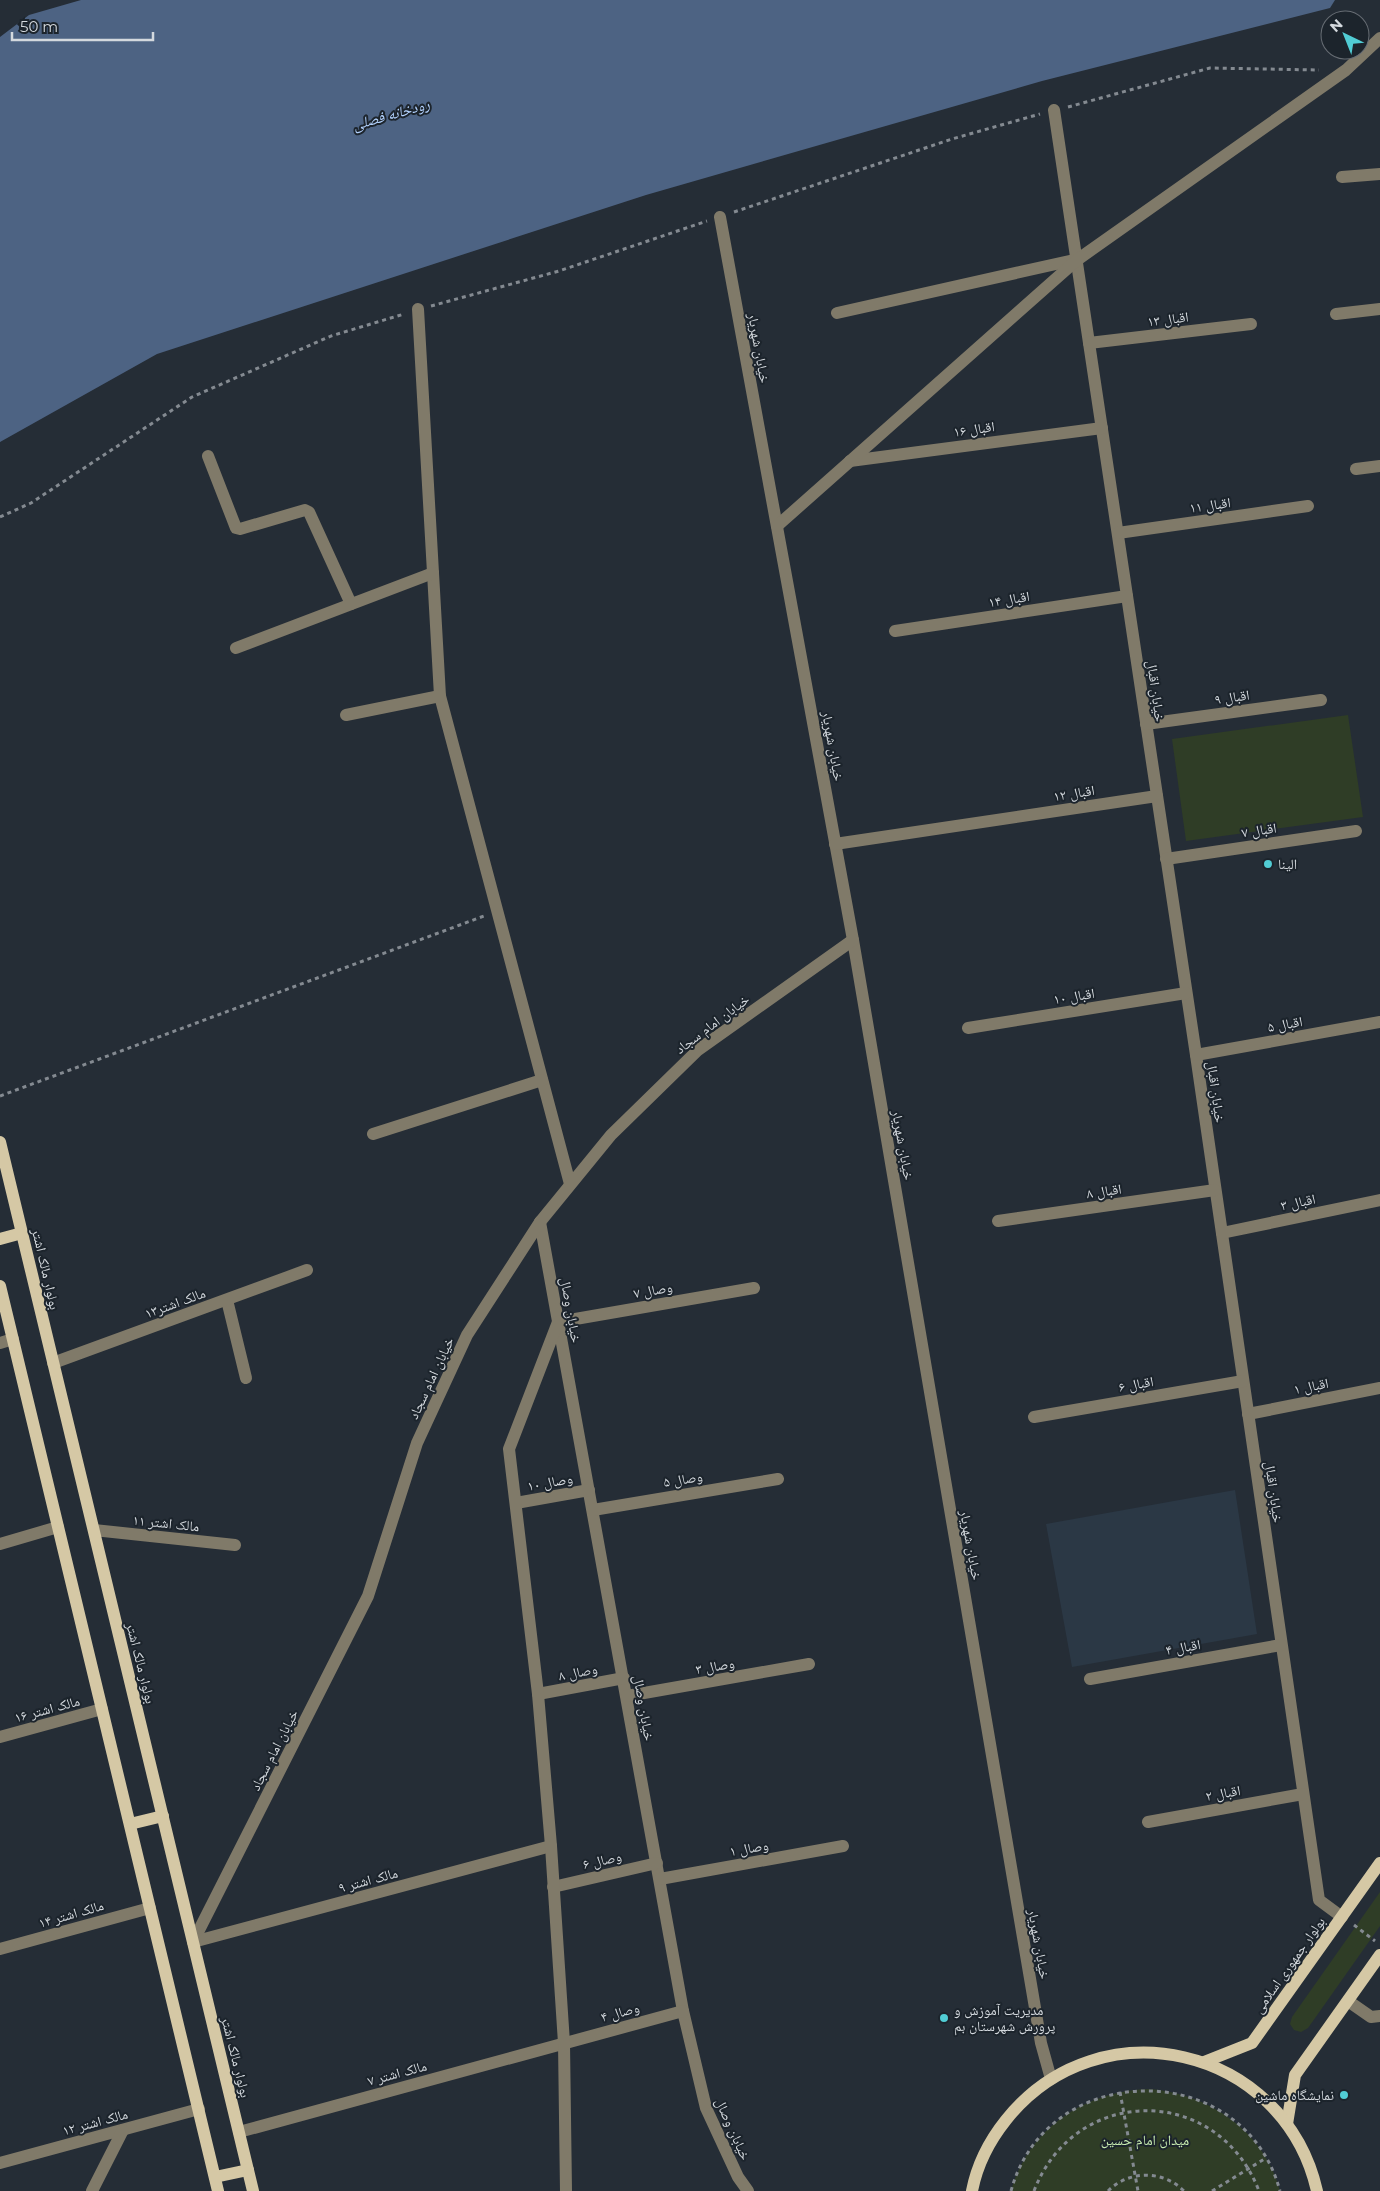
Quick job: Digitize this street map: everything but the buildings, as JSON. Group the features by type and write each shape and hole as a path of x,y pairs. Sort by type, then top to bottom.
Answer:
{"main road":[{"name":"بولوار مالک اشتر","path":"0,1142 253,2191"},
{"path":"0,1239 22,1233"},
{"path":"0,1286 218,2191"},
{"path":"130,1824 163,1816"},
{"name":"بولوار جمهوری اسلامی","path":"1204,2062 1252,2043 1380,1863"},
{"path":"1287,2124 1295,2075 1380,1955"},
{"path":"972,2191 985,2154 1002,2126 1024,2100 1052,2079 1077,2066 1119,2054 1162,2053 1204,2062 1236,2077 1270,2104 1287,2124 1303,2151 1317,2191"},
{"path":"215,2177 248,2170"}],"street":[{"path":"777,526 1077,260 1346,70 1380,38"},
{"name":"خیابان اقبال","path":"1054,110 1196,1055 1319,1900 1342,1917"},
{"path":"1342,177 1380,174"},
{"name":"خیابان شهریار","path":"720,217 853,940 1041,2043 1052,2079"},
{"path":"837,313 1077,260"},
{"path":"418,309 440,696 570,1184"},
{"path":"1336,314 1380,309"},
{"name":"اقبال ۱۳","path":"1089,344 1251,324"},
{"name":"اقبال ۱۶","path":"850,461 1102,428"},
{"path":"208,456 236,528 240,529 305,510 309,512 351,604"},
{"path":"1356,469 1380,466"},
{"name":"اقبال ۱۱","path":"1118,533 1308,506"},
{"path":"236,648 433,573"},
{"name":"اقبال ۱۴","path":"895,631 1127,596"},
{"path":"346,714 440,696"},
{"name":"اقبال ۹","path":"1146,724 1321,700"},
{"name":"اقبال ۱۲","path":"835,844 1157,796"},
{"name":"اقبال ۷","path":"1166,859 1356,831"},
{"name":"خیابان امام سجاد","path":"193,1942 368,1596 417,1443 467,1336 540,1222 611,1135 698,1050 853,940"},
{"name":"اقبال ۱۰","path":"968,1028 1186,992"},
{"name":"اقبال ۵","path":"1196,1055 1380,1022"},
{"path":"373,1134 542,1080"},
{"name":"اقبال ۸","path":"998,1222 1215,1190"},
{"name":"اقبال ۳","path":"1222,1233 1380,1200"},
{"name":"خیابان وصال","path":"540,1222 658,1863 683,2011 706,2108 738,2177 748,2191"},
{"name":"مالک اشتر۱۳","path":"53,1363 307,1270"},
{"name":"وصال ۷","path":"558,1322 754,1288"},
{"path":"227,1300 246,1378"},
{"path":"558,1322 509,1449 538,1694 551,1846 564,2043 566,2191"},
{"path":"0,1343 13,1339"},
{"name":"اقبال ۶","path":"1034,1417 1243,1381"},
{"name":"اقبال ۱","path":"1248,1414 1380,1388"},
{"name":"وصال ۵","path":"593,1510 778,1479"},
{"name":"وصال ۱۰","path":"516,1503 589,1490"},
{"path":"0,1544 58,1527"},
{"name":"مالک اشتر ۱۱","path":"94,1530 235,1545"},
{"name":"اقبال ۴","path":"1090,1679 1282,1645"},
{"name":"وصال ۳","path":"627,1696 809,1664"},
{"name":"وصال ۸","path":"538,1694 624,1678"},
{"name":"مالک اشتر ۱۶","path":"0,1737 102,1709"},
{"name":"اقبال ۲","path":"1148,1822 1303,1794"},
{"name":"مالک اشتر ۹","path":"193,1942 551,1846"},
{"name":"وصال ۱","path":"660,1879 843,1846"},
{"name":"وصال ۶","path":"553,1887 658,1863"},
{"name":"مالک اشتر ۱۴","path":"0,1949 150,1908"},
{"path":"1348,2000 1371,2017 1380,2016"},
{"name":"وصال ۴","path":"564,2043 683,2011"},
{"name":"مالک اشتر ۷","path":"239,2132 564,2043"},
{"name":"مالک اشتر ۱۲","path":"0,2163 198,2109"},
{"path":"92,2191 123,2130"}],"path":[{"path":"0,517 31,504 192,397 332,336 418,309 559,271 952,139 1210,68 1346,70"},
{"path":"0,1096 497,911"},
{"path":"1342,1917 1380,1944"},
{"path":"1011,2191 1025,2158 1044,2132 1063,2116 1082,2105 1120,2092 1135,2090 1164,2090 1199,2100 1216,2108 1244,2130 1266,2158 1280,2191"},
{"path":"1120,2092 1138,2191"},
{"path":"1034,2191 1053,2156 1073,2136 1097,2121 1124,2113 1150,2110 1164,2111 1196,2121 1224,2138 1238,2152 1249,2169 1259,2191"},
{"path":"1212,2191 1266,2158"},
{"path":"1108,2191 1118,2183 1136,2176 1164,2178 1184,2191"}],"shaded area":[{"path":"1235,1490 1257,1634 1072,1667 1046,1524"}],"green space":[{"path":"1348,715 1363,817 1186,841 1172,739"},
{"path":"1380,1892 1380,1926 1308,2028 1301,2032 1294,2030 1290,2024 1292,2017"},
{"name":"میدان امام حسین","path":"1150,2089 1172,2092 1193,2099 1231,2119 1261,2150 1272,2170 1280,2191 1011,2191 1019,2169 1031,2149 1046,2131 1063,2117 1083,2105 1104,2096"}],"water":[{"name":"رودخانه فصلی","path":"81,0 1335,0 1330,8 1042,81 646,195 157,354 0,442 0,37 29,15"}],"place":[{"name":"الینا","path":"1268,864"},
{"name":"مدیریت آموزش و پرورش شهرستان بم","path":"944,2018"},
{"name":"نمایشگاه ماشین","path":"1344,2095"}]}
